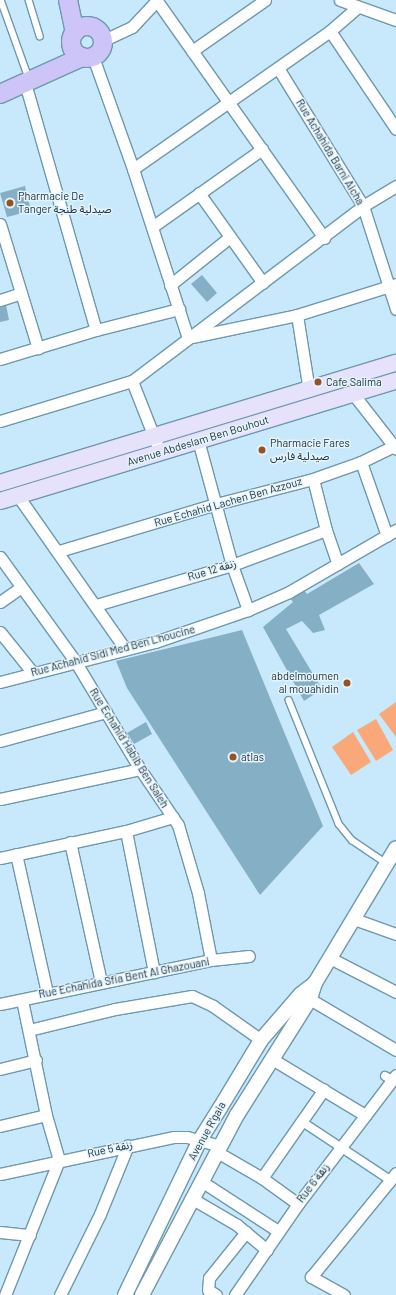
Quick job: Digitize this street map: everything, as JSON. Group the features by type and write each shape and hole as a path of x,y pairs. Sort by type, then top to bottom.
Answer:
{"main road":[{"path":"69,0 81,44"},
{"path":"0,94 31,80 81,44 94,29 102,40"},
{"name":"Avenue Abdeslam Ben Bouhout","path":"0,483 154,435 309,391 396,363"},
{"name":"Avenue Abdeslam Ben Bouhout","path":"0,501 198,440 354,395 396,381"}],"street":[{"path":"102,40 132,27 157,0 324,238"},
{"path":"192,51 265,0"},
{"path":"340,0 396,20"},
{"path":"133,169 330,31 358,7"},
{"path":"330,31 396,129"},
{"path":"81,44 133,169 188,338"},
{"name":"Rue Achahida Barni Aicha","path":"278,68 363,206 392,285 396,308"},
{"path":"31,80 96,330"},
{"path":"152,226 262,149"},
{"path":"0,420 132,381 324,238 363,206 396,186"},
{"path":"199,193 263,283"},
{"path":"0,224 38,348"},
{"path":"170,285 230,237"},
{"path":"188,338 297,316 392,285"},
{"path":"0,300 21,293"},
{"path":"0,359 96,330 178,310"},
{"path":"297,316 309,391"},
{"path":"132,381 160,452"},
{"path":"354,395 395,448"},
{"path":"198,440 232,565 248,610"},
{"name":"Rue Echahid Lachen Ben Azzouz","path":"59,551 216,504 313,479 395,448"},
{"path":"361,462 391,533"},
{"path":"313,479 326,530 338,564"},
{"path":"18,496 59,551 125,649"},
{"name":"Rue 12 زنقة","path":"96,605 232,565 326,530"},
{"name":"Rue Achahid Sidi Med Ben L'houcine","path":"0,682 184,633 248,610 289,592 391,533"},
{"name":"Rue Echahid Habib Ben Saleh","path":"0,557 20,588 75,661 140,769 173,817 185,842 211,960"},
{"path":"0,602 20,588"},
{"path":"0,632 33,673"},
{"path":"0,741 106,712"},
{"path":"0,799 140,769"},
{"path":"0,858 126,831 173,817"},
{"path":"126,831 154,972"},
{"path":"70,842 101,982"},
{"name":"Avenue R'gaia","path":"125,1295 200,1140 261,1040 315,984 396,848"},
{"path":"16,854 47,993"},
{"path":"354,919 396,934"},
{"name":"Rue Echahida Sfia Bent Al Ghazouani","path":"0,1004 211,960 249,956"},
{"path":"330,958 396,992"},
{"path":"29,1030 115,1009 192,996 214,1006 261,1040"},
{"path":"305,996 396,1050"},
{"name":"Avenue R'gaia","path":"142,1295 191,1198 218,1149 272,1059 305,996"},
{"path":"5,1295 59,1160 46,1115 36,1060 22,1000"},
{"path":"272,1059 365,1115"},
{"path":"0,1068 36,1060"},
{"name":"Rue 6 زنقة","path":"235,1295 267,1250 278,1231 365,1115 391,1077"},
{"path":"262,1178 324,1089"},
{"path":"0,1126 46,1115"},
{"path":"301,1121 340,1147 393,1176 311,1277 344,1295"},
{"name":"Rue 5 زنقة","path":"0,1174 128,1145 174,1137 200,1140 218,1149 298,1204"},
{"path":"60,1295 100,1214 128,1145"},
{"path":"201,1181 278,1231"},
{"path":"191,1198 224,1216 267,1250"},
{"path":"0,1232 30,1235"},
{"path":"216,1295 208,1290 209,1278 246,1232"}],"lane":[{"path":"1,0 31,80"},
{"path":"29,0 40,36"},
{"path":"289,700 339,824 352,840 386,863"}],"shaded area":[{"path":"396,702 396,737 379,714"},
{"path":"376,719 393,750 376,761 357,730"},
{"path":"353,732 371,762 351,775 332,747"}],"building":[{"path":"25,186 31,211 7,217 0,193"},
{"path":"202,275 217,293 207,302 191,284"},
{"path":"6,305 9,320 0,322 0,306"},
{"name":"abdelmoumen al mouahidin","path":"359,563 374,584 319,615 325,630 313,633 302,621 286,629 322,689 304,701 263,627 293,602 290,598 300,585 307,594"},
{"name":"atlas","path":"242,630 323,826 260,895 127,688 116,661"},
{"path":"146,722 152,734 134,744 127,733"}],"place":[{"name":"Pharmacie De Tanger صيدلية طنجة","path":"10,203"},
{"name":"Cafe Salima","path":"318,382"},
{"name":"Pharmacie Fares صيدلية فارس","path":"262,450"},
{"name":"abdelmoumen al mouahidin","path":"347,683"},
{"name":"atlas","path":"233,757"}]}
